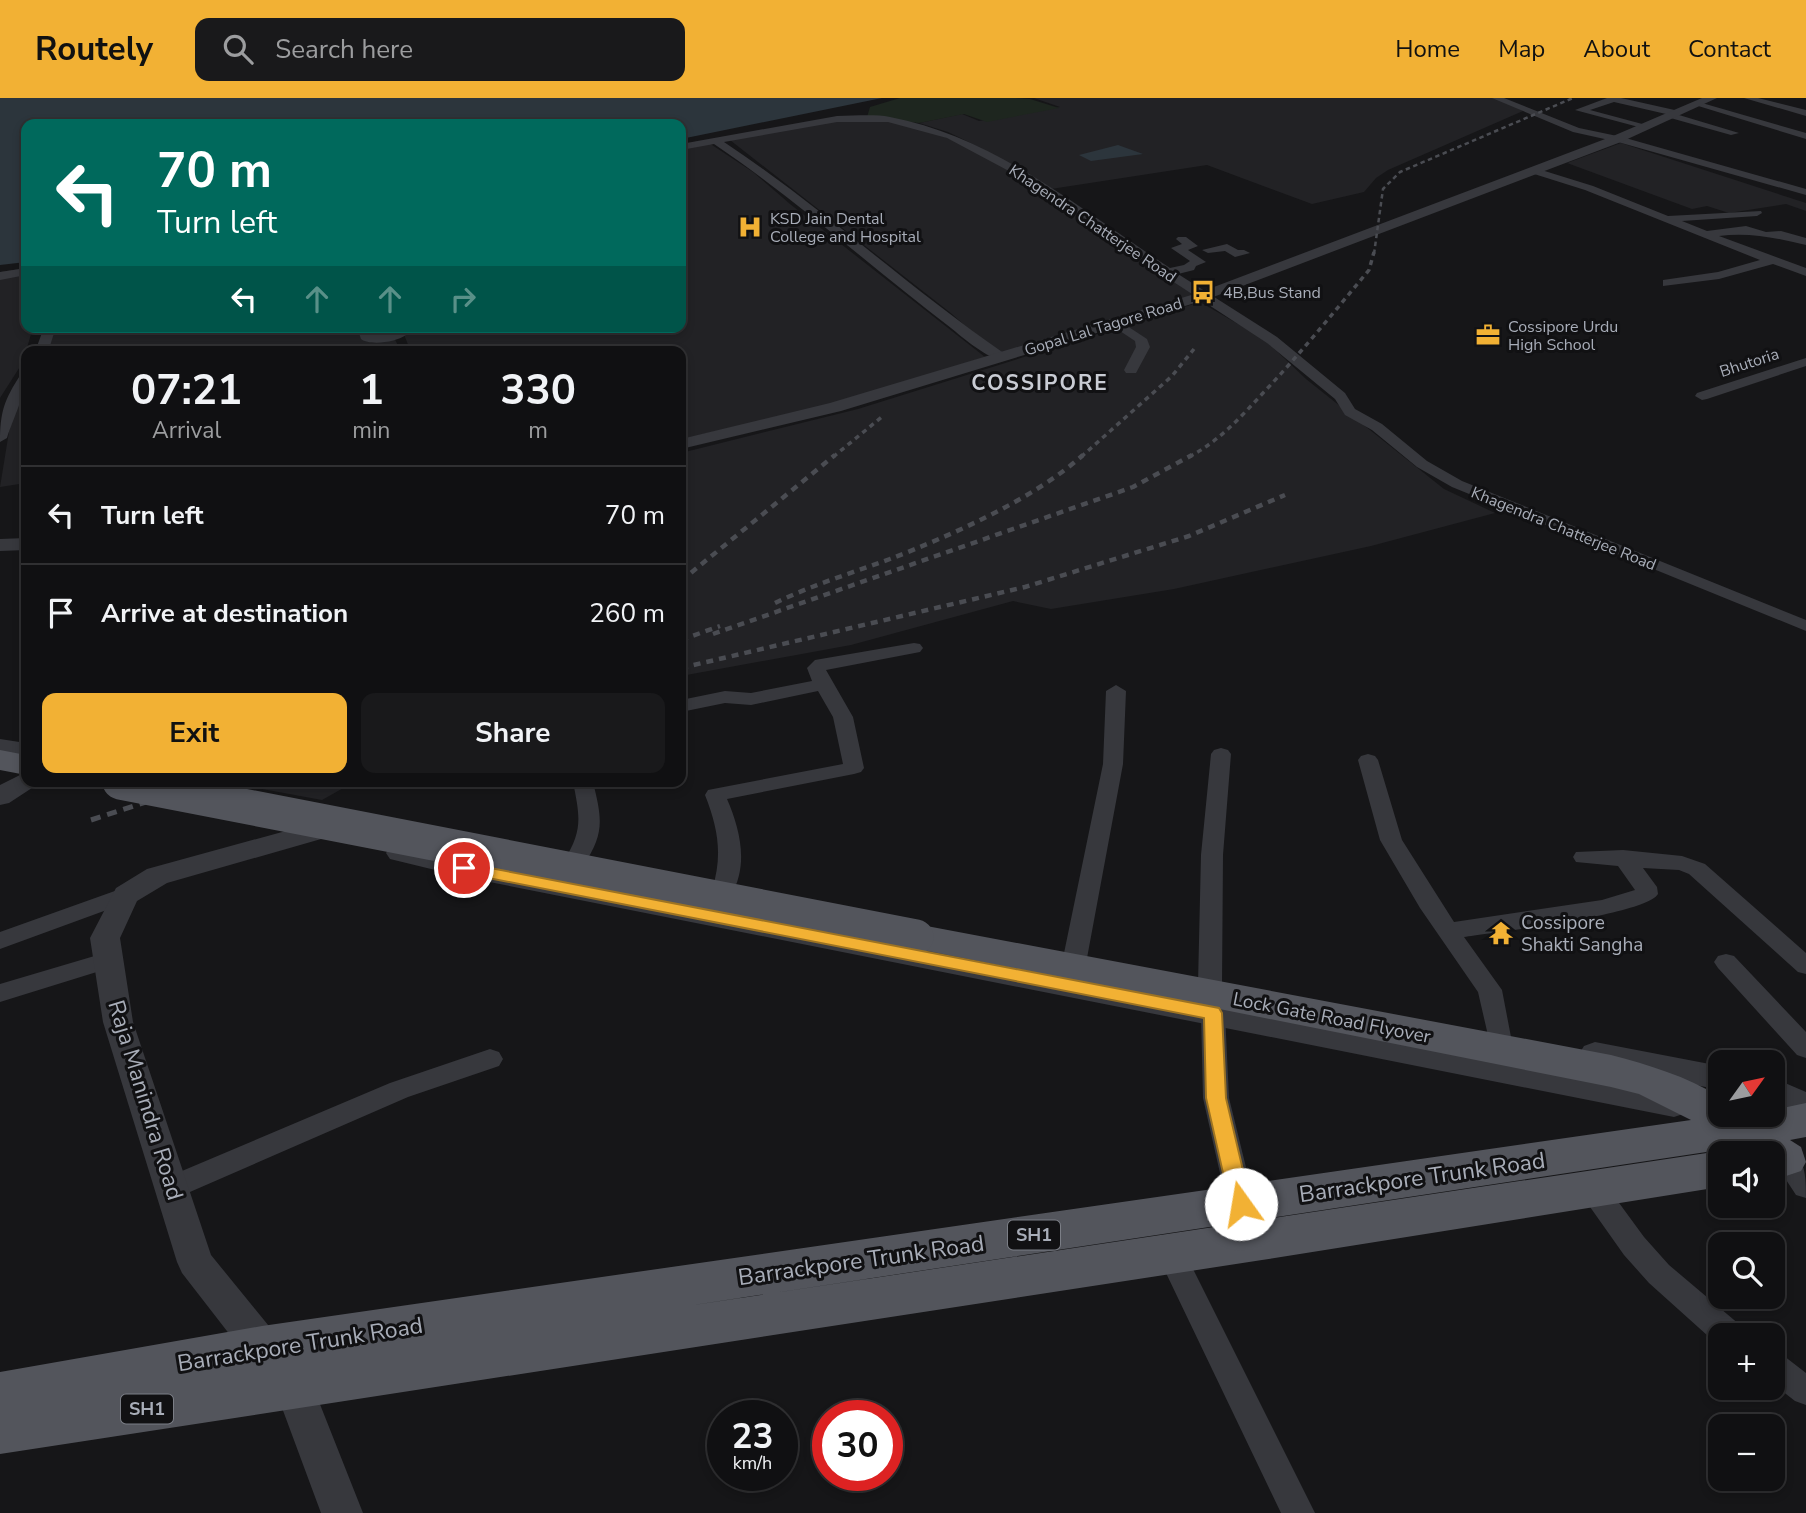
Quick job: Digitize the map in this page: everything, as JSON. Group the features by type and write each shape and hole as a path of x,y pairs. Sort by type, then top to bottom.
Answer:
{"main road":[{"path":"0,760 14,783"},
{"name":"Lock Gate Road Flyover","path":"146,787 1611,1070 1672,1090 1764,1140"},
{"name":"Barrackpore Trunk Road","path":"0,1430 294,1387 1163,1235 1241,1204 1713,1134 1764,1140 1806,1120"},
{"name":"Barrackpore Trunk Road","path":"0,1395 262,1348 1163,1235 1593,1189 1708,1171"}],"street":[{"path":"1496,98 1576,130 1618,139 1806,192"},
{"path":"1643,128 1580,110 1615,98 1734,133"},
{"path":"1630,103 1650,98"},
{"path":"1748,98 1806,113"},
{"path":"1703,100 1806,136"},
{"name":"Gopal Lal Tagore Road","path":"686,443 835,407 1203,296 1618,139 1703,100"},
{"path":"1523,110 1544,102"},
{"name":"Khagendra Chatterjee Road","path":"686,145 837,119 888,120 919,125 968,143 1084,213 1167,272 1272,340 1340,396 1350,412 1379,429 1422,464 1457,484 1806,626"},
{"path":"714,140 779,185 948,321 1000,357"},
{"path":"1535,171 1589,188 1701,235 1806,272"},
{"path":"1733,205 1806,229"},
{"path":"1665,220 1766,217"},
{"path":"1701,235 1746,229 1765,235 1781,233 1806,242"},
{"path":"1167,272 1200,262 1188,247 1213,253 1208,250 1227,247 1235,254 1244,253"},
{"path":"1667,283 1719,275 1794,250"},
{"path":"0,276 21,273"},
{"path":"1115,322 1140,339 1143,347 1131,370"},
{"path":"365,333 367,340 391,333"},
{"name":"Bhutoria","path":"1702,396 1806,362"},
{"path":"0,438 6,400 21,383"},
{"path":"0,545 21,544"},
{"path":"723,890 732,858 726,822 715,795 854,768 843,717 823,684 817,668 822,664 914,648"},
{"path":"686,705 725,697 751,699 823,684"},
{"path":"1075,958 1113,764 1116,691"},
{"path":"0,746 21,749"},
{"path":"1220,754 1212,855 1211,999 1216,1098 1241,1204"},
{"path":"1368,761 1391,840 1428,903 1490,990 1499,1037"},
{"path":"575,861 587,845 592,830 584,787"},
{"path":"0,941 126,894 157,876 311,831 361,821 1075,958 1211,999 1643,1096 1764,1140"},
{"path":"311,831 464,868 1211,999 1499,1037 1764,1140"},
{"path":"1584,857 1623,857 1682,863 1697,869 1806,966"},
{"path":"1450,931 1606,907 1620,900 1641,898 1647,894 1646,887 1623,857"},
{"name":"Raja Manindra Road","path":"126,894 105,938 118,1022 195,1262 294,1387 342,1513"},
{"path":"0,993 108,960"},
{"path":"1726,962 1806,1048"},
{"path":"173,1187 399,1090 490,1059"},
{"path":"1785,1097 1806,1107"},
{"path":"1593,1189 1634,1246 1659,1274 1715,1323"},
{"path":"1163,1235 1298,1513"},
{"path":"1785,1375 1806,1391"}],"shaded area":[{"path":"0,98 882,98 686,138 686,119 21,119 21,263 0,265"},
{"path":"900,98 1016,98 1030,99 1059,108 987,122 964,114 919,123 867,117 870,107"},
{"path":"1034,98 1499,98 1523,111 1388,170 1376,178 1364,192 1312,204 1207,165 1051,189 981,148 948,132 919,123 962,114 979,121 1060,107"},
{"path":"887,120 918,127 961,143 1005,167 1078,213 1198,296 1000,357 952,314 730,140 828,122"},
{"path":"709,143 753,172 985,357 832,405 686,438 686,346 409,346 403,333 686,333 686,148"},
{"path":"1621,143 1806,203 1806,211 1786,204 1729,213 1707,206 1692,209 1567,163"},
{"path":"1118,145 1143,154 1091,161 1079,155"},
{"path":"21,269 21,333 31,333 28,346 21,346 21,365 0,398 0,272"},
{"path":"1200,302 1264,339 1306,379 1444,489 1495,513 1371,546 1174,589 1051,609 1013,601 851,645 686,675 686,452 858,409"},
{"path":"49,333 392,333 398,346 45,346"},
{"path":"21,391 21,484 0,487 14,401"},
{"path":"251,787 345,787 322,800"}],"railway":[{"path":"1374,254 1383,189 1400,172 1573,98"},
{"path":"1189,457 1229,428 1277,378 1369,270 1374,252"},
{"path":"1081,457 1172,376 1194,349"},
{"path":"833,457 883,416"},
{"path":"686,577 835,455"},
{"path":"775,603 965,527 1017,501 1083,455"},
{"path":"713,634 1133,487 1192,455"},
{"path":"686,667 1025,587 1189,536 1285,495"},
{"path":"686,638 720,626"},
{"path":"91,820 192,787"}],"place":[{"name":"KSD Jain Dental College and Hospital","path":"750,227"},
{"name":"4B,Bus Stand","path":"1203,292"},
{"name":"Cossipore Urdu High School","path":"1488,335"},
{"name":"Cossipore Shakti Sangha","path":"1501,933"}],"district":[{"name":"COSSIPORE","path":"1040,383"}],"route":[{"path":"464,868 1213,1013 1216,1098 1241,1204"}]}
